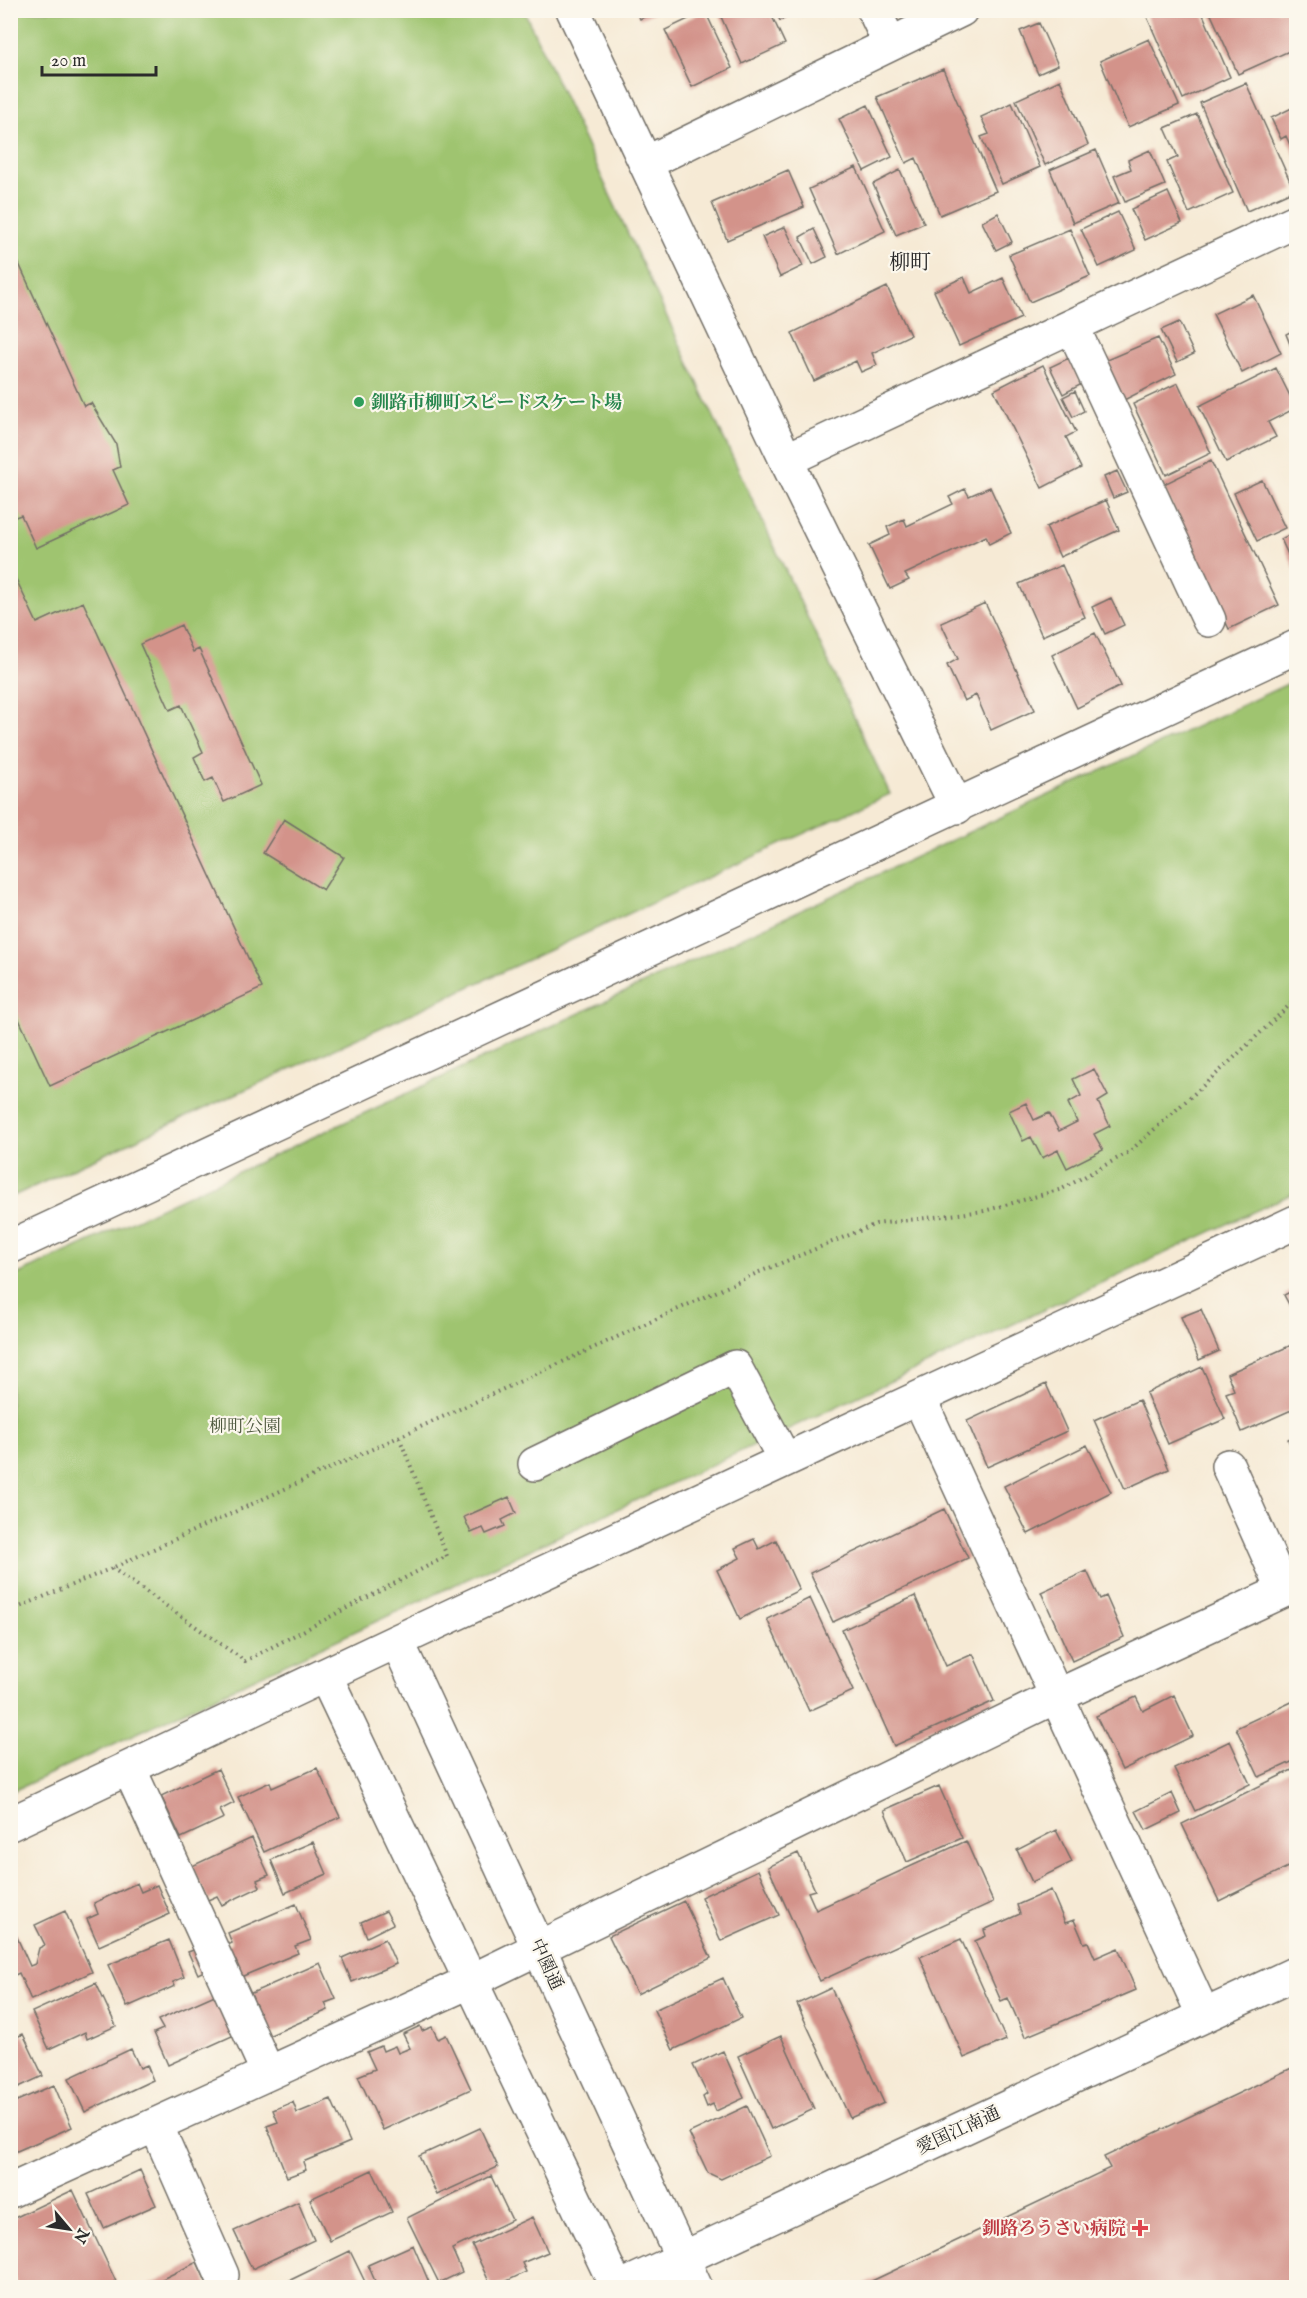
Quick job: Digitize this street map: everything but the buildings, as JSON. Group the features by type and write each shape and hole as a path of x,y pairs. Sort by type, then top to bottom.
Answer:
{"street":[{"path":"573,10 786,460 957,807"},
{"path":"874,10 890,44"},
{"path":"646,163 961,10"},
{"path":"786,460 1296,221"},
{"path":"1072,326 1209,620"},
{"path":"10,1247 1296,647"},
{"path":"10,1824 1296,1222"},
{"path":"536,1464 735,1367 785,1460"},
{"path":"919,1398 1204,2016"},
{"path":"10,2191 471,1981 1057,1696 1290,1588 1228,1466"},
{"name":"中園通","path":"397,1641 696,2288"},
{"path":"326,1675 618,2288"},
{"path":"129,1768 268,2073"},
{"name":"愛国江南通","path":"618,2288 1296,1973"},
{"path":"156,2125 222,2275"}],"path":[{"path":"10,1611 112,1568 757,1273 876,1224 984,1212 1062,1189 1130,1152 1296,999"},
{"path":"112,1568 245,1661 447,1556 399,1437"}],"green space":[{"name":"釧路市柳町スピードスケート場","path":"10,11 524,11 890,794 11,1197"},
{"name":"柳町公園","path":"1296,680 1296,1192 11,1792 10,1278"}],"place":[{"name":"釧路市柳町スピードスケート場","path":"359,402"},
{"name":"釧路ろうさい病院","path":"1140,2228"}],"district":[{"name":"柳町","path":"910,262"}]}
